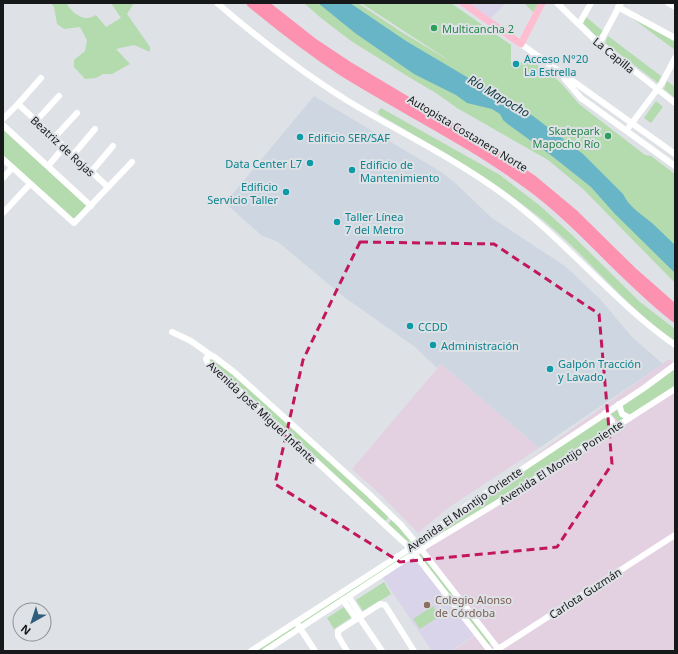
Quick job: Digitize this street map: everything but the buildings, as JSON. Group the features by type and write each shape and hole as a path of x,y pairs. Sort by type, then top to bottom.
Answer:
{"highway":[{"name":"Autopista Costanera Norte","path":"251,3 290,35 324,60 478,151 528,184 556,207 638,287 675,318"},
{"name":"Autopista Costanera Norte","path":"263,3 314,43 347,65 481,145 532,179 570,210 633,272 675,309"}],"main road":[{"path":"463,3 521,44 542,3"}],"street":[{"path":"217,3 252,33 309,76 458,165 505,195 558,239 641,319 675,345"},
{"name":"La Capilla","path":"557,3 599,44 675,103"},
{"path":"579,24 590,3"},
{"path":"668,3 675,7"},
{"path":"599,44 619,5 675,38"},
{"path":"521,44 675,154"},
{"path":"628,132 631,124 658,89 675,58"},
{"path":"560,72 581,98 675,166"},
{"path":"3,119 41,78"},
{"path":"36,121 59,96"},
{"name":"Beatriz de Rojas","path":"18,104 108,187"},
{"path":"54,138 77,113"},
{"path":"3,125 91,206"},
{"path":"73,155 95,129"},
{"path":"91,172 113,146"},
{"path":"48,166 64,147"},
{"path":"3,159 74,223 132,162"},
{"path":"3,178 12,168"},
{"path":"3,213 30,184"},
{"path":"172,332 191,341 212,356"},
{"name":"Avenida José Miguel Infante","path":"490,651 410,548 228,380 208,364 206,358 208,356 212,356 234,372 390,514 417,544 497,650"},
{"name":"Avenida El Montijo Oriente","path":"251,651 417,544 471,502 620,404 675,365"},
{"name":"Avenida El Montijo Poniente","path":"265,651 675,389"},
{"path":"620,404 622,414 630,418"},
{"path":"605,413 612,421 613,429"},
{"path":"382,523 388,521 390,514"},
{"name":"Carlota Guzmán","path":"497,650 675,535"},
{"path":"346,599 382,651"},
{"path":"347,651 338,636 337,633 339,630 380,604 385,605 414,651"},
{"path":"296,622 315,651"}],"highlighted area":[{"path":"360,242 494,244 599,314 612,464 557,547 400,562 275,484 303,360"}],"shaded area":[{"path":"468,3 506,3 491,18"},
{"path":"314,96 441,172 453,181 492,218 565,266 600,299 632,337 663,364 539,448 441,364 437,368 415,347 344,297 278,242 261,235 225,203"},
{"path":"669,359 675,364 675,651 452,651 476,635 408,547"},
{"path":"441,364 539,448 448,508 418,533 381,495 352,469"},
{"name":"Colegio Alonso de Córdoba","path":"414,556 476,634 451,651 432,651 382,577"}],"green space":[{"path":"51,3 67,3 75,13 84,18 89,18 96,15 106,27 121,18 111,3 134,3 127,14 150,47 150,52 134,45 116,49 130,64 112,74 103,74 96,78 85,79 74,67 74,60 85,51 87,40 80,27 64,29 57,24 54,7"},
{"path":"304,3 358,3 400,31 453,63 361,3 451,3 511,45 511,62 535,63 560,82 579,104 645,155 651,156 675,174 675,283 583,189 548,160 457,108 436,93 351,41"},
{"path":"524,3 539,3 533,12"},
{"path":"624,12 675,37 675,50"},
{"path":"585,16 603,31 598,38 582,22"},
{"path":"608,36 661,76 658,83 605,43"},
{"path":"667,81 675,87 675,98 664,89"},
{"path":"656,101 663,107 651,123 644,118"},
{"path":"381,108 500,175 539,205 571,234 640,302 675,329 675,341 642,315 566,240 530,210 467,167 380,115 378,112"},
{"path":"3,130 87,206 75,218 72,218 3,155"},
{"path":"211,358 231,372 387,514 387,520 383,521 209,362 209,359"},
{"path":"675,369 675,387 629,416 623,410 623,406"},
{"path":"617,410 624,419 619,422 611,414"},
{"path":"606,417 612,425 609,429 423,547 420,543 460,513 602,418"},
{"path":"392,519 412,542 410,545 388,524"},
{"path":"409,552 411,554 302,625 299,623"},
{"path":"421,554 490,642 490,644 488,645 419,557"},
{"path":"384,582 391,594 363,611 356,600"},
{"path":"433,606 440,616 420,629 413,619"},
{"path":"344,607 352,617 334,629 327,618"},
{"path":"295,626 296,628 294,630 262,651 254,651"}],"water":[{"name":"Río Mapocho","path":"318,3 350,3 406,41 533,116 583,154 623,194 632,207 652,223 675,245 675,273 615,214 591,187 552,156 509,125 503,120 500,114 492,109 467,103 456,95 414,74 355,33"}],"place":[{"name":"Multicancha 2","path":"434,28"},
{"name":"Acceso N°20 La Estrella","path":"516,64"},
{"name":"Skatepark Mapocho Río","path":"608,136"},
{"name":"Edificio SER/SAF","path":"300,137"},
{"name":"Data Center L7","path":"310,163"},
{"name":"Edificio de Mantenimiento","path":"352,170"},
{"name":"Edificio Servicio Taller","path":"286,192"},
{"name":"Taller Línea 7 del Metro","path":"337,222"},
{"name":"CCDD","path":"410,326"},
{"name":"Administración","path":"433,345"},
{"name":"Galpón Tracción y Lavado","path":"550,369"},
{"name":"Colegio Alonso de Córdoba","path":"427,605"}]}
